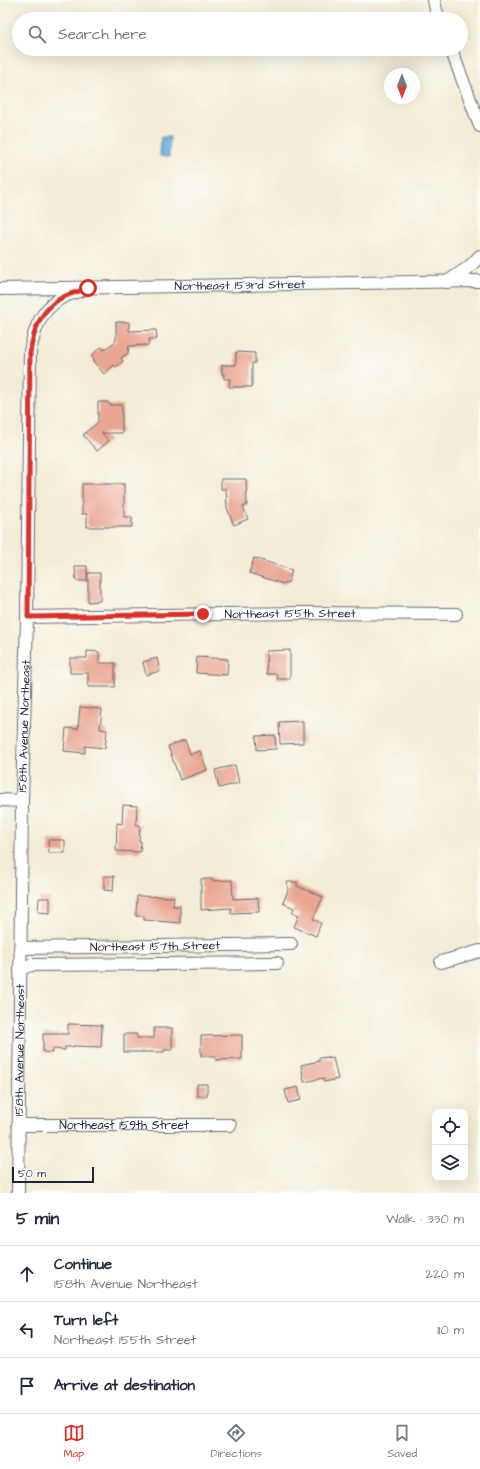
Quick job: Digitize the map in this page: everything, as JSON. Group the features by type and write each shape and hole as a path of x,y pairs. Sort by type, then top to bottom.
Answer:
{"street":[{"path":"434,0 437,12"},
{"path":"454,56 480,126"},
{"path":"447,282 469,267 480,256"},
{"name":"Northeast 153rd Street","path":"0,289 480,281"},
{"name":"158th Avenue Northeast","path":"18,1193 22,801 28,617 30,352 34,330 43,314 58,300 88,288"},
{"name":"Northeast 155th Street","path":"28,617 299,613 456,614"},
{"path":"0,800 22,801"},
{"name":"Northeast 157th Street","path":"20,948 291,944"},
{"path":"442,962 480,951"},
{"path":"20,969 31,966 277,963"},
{"name":"Northeast 159th Street","path":"18,1125 230,1125"}],"water":[{"path":"161,137 170,137 169,157 160,156"}],"building":[{"path":"116,322 129,322 129,331 156,330 157,339 149,339 149,345 129,346 128,353 121,358 123,361 116,367 114,365 104,374 93,361 94,360 91,356 101,347 104,350 116,341"},
{"path":"236,352 255,353 255,363 252,363 252,387 229,387 230,379 224,379 224,374 222,374 222,365 236,365"},
{"path":"98,402 107,402 110,405 122,405 122,433 102,433 109,441 97,451 83,435 98,422"},
{"path":"221,479 246,479 247,505 243,507 248,519 234,525 227,508 226,489 221,489"},
{"path":"82,484 124,484 124,517 132,517 132,527 87,527 87,514 82,514"},
{"path":"254,558 292,570 288,583 280,583 249,573"},
{"path":"75,566 87,566 87,581 76,581"},
{"path":"88,573 100,573 100,601 88,602"},
{"path":"290,650 290,679 277,679 277,674 267,674 266,651"},
{"path":"87,651 99,652 99,663 115,663 115,687 88,687 88,673 70,673 70,658 87,658"},
{"path":"197,657 228,659 227,675 196,673"},
{"path":"157,658 160,671 146,675 143,662"},
{"path":"80,707 102,709 100,729 107,730 105,748 85,746 85,753 64,751 66,728 78,729"},
{"path":"303,721 303,743 280,744 279,722"},
{"path":"275,735 276,749 257,750 256,736"},
{"path":"185,740 190,754 200,751 207,770 180,780 168,746"},
{"path":"235,765 239,783 219,788 215,770"},
{"path":"123,805 137,806 136,825 140,825 140,852 116,851 117,823 122,824"},
{"path":"48,840 65,840 65,853 49,853"},
{"path":"104,876 114,876 113,891 104,890"},
{"path":"201,879 212,879 212,881 232,880 233,899 258,898 259,912 231,913 231,908 201,910"},
{"path":"287,882 297,882 297,886 323,897 313,919 321,923 316,936 294,927 299,915 292,912 294,908 283,903 288,890"},
{"path":"137,896 174,897 173,906 180,906 180,923 144,920 144,916 136,916"},
{"path":"39,898 50,898 50,913 38,912"},
{"path":"68,1024 102,1025 101,1047 73,1046 65,1047 65,1050 53,1049 53,1053 43,1052 43,1034 68,1034"},
{"path":"154,1028 172,1028 172,1050 164,1050 164,1052 124,1052 124,1034 137,1034 137,1038 154,1038"},
{"path":"242,1035 242,1059 216,1060 215,1056 201,1056 201,1036"},
{"path":"328,1057 329,1059 333,1058 338,1079 324,1082 323,1078 304,1082 301,1065 319,1061 319,1058"},
{"path":"197,1084 207,1084 207,1096 197,1096"},
{"path":"298,1087 301,1100 288,1103 285,1090"}],"route":[{"path":"88,288 58,300 43,314 34,330 30,352 28,617 203,614"}]}
